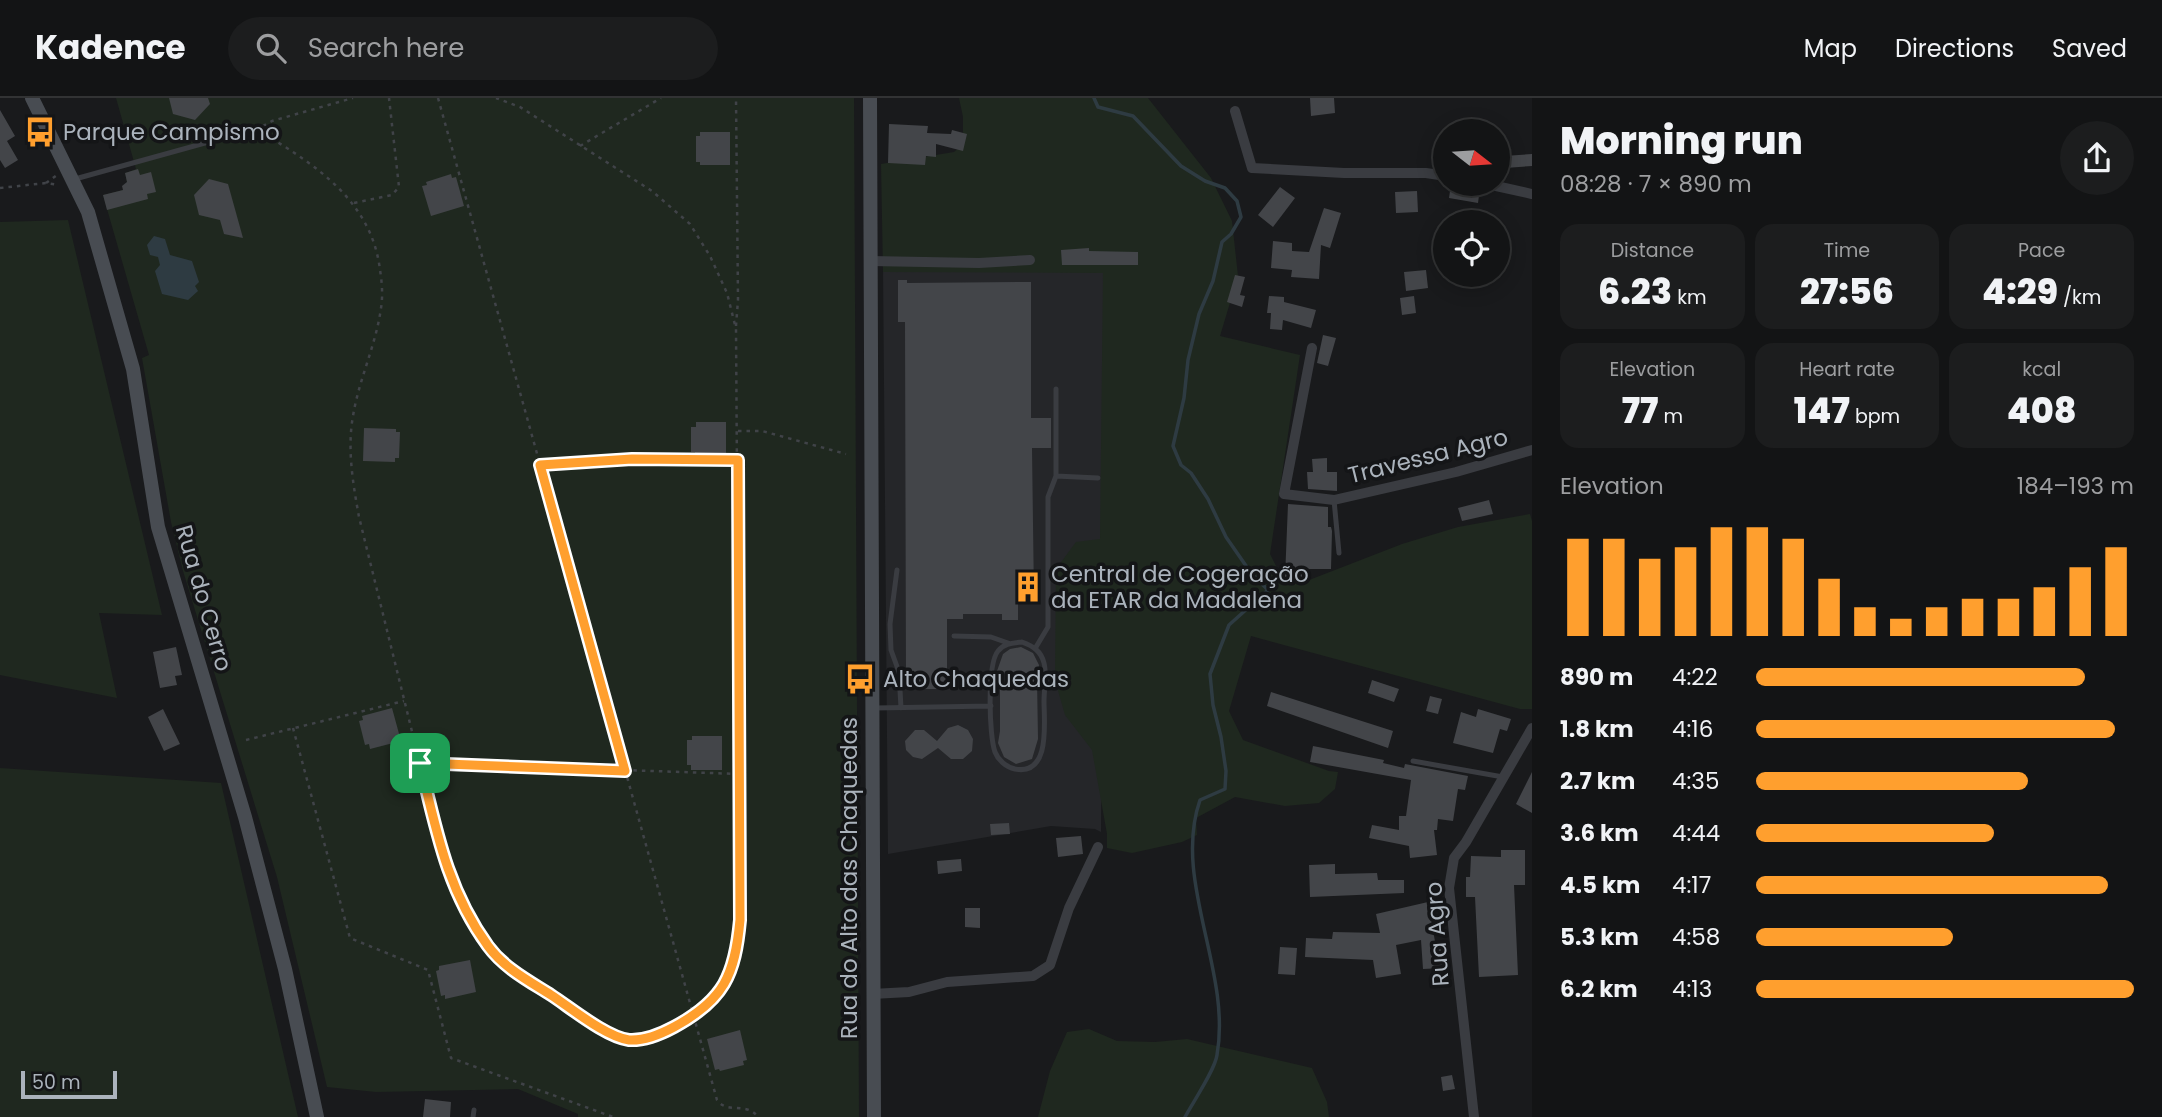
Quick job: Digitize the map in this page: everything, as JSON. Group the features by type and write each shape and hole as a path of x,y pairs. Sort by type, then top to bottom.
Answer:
{"street":[{"name":"Rua do Cerro","path":"32,98 69,183 88,212 133,369 158,527 245,817 285,969 317,1117"},
{"name":"Rua do Alto das Chaquedas","path":"870,98 873,1117"},
{"path":"1235,111 1252,169 1433,174"},
{"path":"1510,189 1532,194"},
{"path":"870,261 979,263 1030,260"},
{"name":"Travessa Agro","path":"1312,348 1284,494 1334,500 1456,472 1532,450"},
{"name":"Rua Agro","path":"1474,1117 1449,888 1454,858 1532,728"},
{"path":"872,994 909,992 947,982 1033,976 1050,965 1069,908 1098,846"}],"lane":[{"path":"69,183 256,129"},
{"path":"1036,648 1048,627 1048,497 1056,477 1056,389"},
{"path":"1056,477 1098,478"},
{"name":"Travessa Agro","path":"1334,500 1339,554"},
{"path":"897,570 890,624 891,650 899,672 901,708"},
{"path":"954,636 990,637 1008,643 1022,642 1036,648 1045,664 1044,744 1040,758 1030,767 1016,769 1004,764 995,754 991,706 992,664 998,651 1008,643"},
{"path":"871,708 991,706"},
{"path":"1413,761 1503,777"}],"path":[{"path":"353,98 272,121 256,129 328,177 354,203 371,232 379,257 382,305 353,416 353,482 359,517 445,865 458,896 490,949 508,967 609,1032 628,1040 646,1039 693,1017 713,1000 727,981 737,953 740,920 736,98"},
{"path":"354,203 392,195 399,187 389,98"},
{"path":"438,98 717,1100 727,1108 741,1107 752,1110 758,1117"},
{"path":"496,98 520,107 652,191 690,224 710,256 727,293 736,329"},
{"path":"580,146 661,98"},
{"path":"0,188 69,183"},
{"path":"738,431 761,431 846,454"},
{"path":"540,465 632,459 738,460"},
{"path":"246,740 404,701"},
{"path":"293,728 349,939 428,970 451,1058 612,1117"},
{"path":"420,763 739,774"}],"shaded area":[{"path":"116,98 854,98 859,1117 578,1117 578,1114 518,1089 376,1092 327,1087 277,877 183,571 171,522 142,358 149,355 103,195 123,190 127,182 125,173 136,169"},
{"path":"959,98 1148,98 1211,178 1232,221 1238,276 1220,336 1300,355 1270,554 1281,576 1304,582 1402,544 1458,527 1530,514 1532,709 1520,709 1251,636 1229,711 1243,740 1338,772 1335,789 1319,803 1285,806 1235,797 1196,818 1197,835 1182,842 1132,853 1107,848 1107,834 1092,750 1065,715 1055,680 1056,569 1076,542 1100,539 1103,273 883,272 881,164 954,152 963,144 963,117"},
{"path":"68,220 162,615 99,613 117,698 0,675 0,222"},
{"path":"154,236 165,239 170,255 192,261 199,282 195,286 198,291 188,300 162,294 155,271 160,265 158,257 150,255 147,245"},
{"path":"883,266 1105,267 1101,832 1095,829 1051,826 888,854"},
{"path":"0,768 221,783 298,1117 0,1117"},
{"path":"1089,1029 1117,1041 1187,1039 1312,1068 1327,1102 1329,1117 1038,1117 1050,1071 1067,1032"}],"building":[{"path":"169,98 208,98 210,104 195,120 173,114"},
{"path":"1310,98 1334,98 1335,113 1311,116"},
{"path":"0,110 15,136 7,141 18,160 5,168 0,160"},
{"path":"889,124 928,126 927,133 951,134 952,130 967,134 963,151 936,144 936,157 926,156 925,165 888,163"},
{"path":"700,132 730,132 730,165 700,165 700,162 696,162 696,136 700,136"},
{"path":"1532,154 1532,166 1510,168 1510,156"},
{"path":"138,169 140,175 151,172 156,192 147,194 148,199 107,210 103,195 123,190 122,186 127,182 125,173"},
{"path":"451,174 452,178 456,177 464,206 431,216 422,186 427,185 426,182"},
{"path":"209,179 228,184 243,238 224,234 220,220 199,215 194,195"},
{"path":"1280,187 1295,198 1273,227 1258,215"},
{"path":"1417,191 1418,212 1396,213 1395,192"},
{"path":"1449,196 1479,196 1478,203"},
{"path":"1324,208 1341,213 1330,248 1321,245 1319,279 1291,277 1292,270 1271,268 1273,241 1292,243 1292,251 1309,252"},
{"path":"1089,248 1089,251 1138,252 1138,265 1062,265 1061,250"},
{"path":"1426,270 1428,288 1406,291 1404,272"},
{"path":"1235,275 1245,277 1240,295 1245,296 1242,307 1227,302"},
{"path":"898,280 907,280 907,283 1031,282 1031,418 1051,418 1051,448 1032,448 1034,598 1018,598 1018,620 1002,620 1002,614 963,614 963,619 947,619 947,689 918,689 918,684 906,684 905,322 898,322"},
{"path":"1269,296 1284,297 1284,302 1316,310 1311,328 1283,320 1282,330 1270,329 1271,313 1267,313"},
{"path":"1414,296 1416,313 1402,315 1400,298"},
{"path":"1323,335 1336,338 1328,366 1317,363"},
{"path":"696,422 726,422 726,456 695,456 695,452 691,452 691,427 696,427"},
{"path":"364,428 396,429 396,432 400,432 399,458 395,458 395,462 363,461"},
{"path":"1327,458 1327,472 1337,472 1337,491 1308,489 1307,472 1313,472 1312,459"},
{"path":"1489,500 1493,514 1462,521 1458,508"},
{"path":"1288,504 1328,507 1328,527 1331,527 1332,531 1331,569 1302,569 1302,578 1285,578"},
{"path":"176,647 182,675 175,676 177,685 160,688 153,652"},
{"path":"1021,647 1033,653 1039,665 1038,739 1032,759 1016,764 1004,757 998,743 1000,680 997,671 1003,654 1010,649"},
{"path":"1372,680 1399,689 1394,702 1368,693"},
{"path":"1271,692 1393,731 1388,748 1267,706"},
{"path":"1430,696 1442,699 1438,714 1426,711"},
{"path":"392,708 401,741 370,749 369,744 365,745 359,721 363,720 362,716"},
{"path":"163,709 180,744 164,751 148,717"},
{"path":"1478,709 1511,719 1507,731 1500,729 1493,753 1453,743 1461,712 1476,717"},
{"path":"958,725 968,730 973,739 972,751 963,759 951,759 938,748 922,759 913,757 906,750 905,741 915,730 924,730 937,741 948,728"},
{"path":"692,736 722,736 722,770 691,770 691,765 687,765 687,740 692,740"},
{"path":"1313,746 1384,760 1383,763 1404,768 1405,764 1468,776 1465,790 1458,789 1453,821 1438,819 1437,830 1434,830 1437,855 1410,858 1409,846 1369,838 1372,825 1399,830 1399,816 1406,816 1411,780 1310,762"},
{"path":"1532,772 1532,813 1516,804"},
{"path":"1009,823 1010,834 991,835 990,824"},
{"path":"1081,836 1083,854 1058,857 1056,838"},
{"path":"1501,850 1525,850 1525,885 1514,885 1518,975 1479,977 1475,897 1466,897 1466,877 1470,877 1471,856 1501,857"},
{"path":"961,859 962,871 938,874 937,861"},
{"path":"1335,864 1335,874 1377,873 1378,880 1404,880 1404,893 1310,897 1309,865"},
{"path":"1428,902 1436,947 1442,947 1443,968 1423,969 1421,940 1396,945 1401,974 1376,978 1373,960 1305,957 1306,938 1332,939 1333,932 1380,933 1376,914"},
{"path":"965,908 980,908 980,928 965,927"},
{"path":"1280,947 1297,948 1295,975 1278,974"},
{"path":"470,960 476,992 445,999 445,995 441,996 436,971 439,966"},
{"path":"740,1030 747,1060 743,1061 744,1065 715,1070 707,1039"},
{"path":"1452,1075 1455,1089 1443,1091 1441,1077"},
{"path":"425,1099 451,1102 450,1117 423,1117"}],"waterway":[{"path":"1094,98 1098,107 1133,116 1181,166 1205,181 1225,188 1237,201 1241,217 1231,234 1222,242 1213,281 1199,314 1173,446 1181,465 1191,473 1208,499 1226,537 1251,573 1268,590 1229,625 1210,674 1226,771 1225,789 1200,800 1193,831 1193,862 1217,991 1219,1023 1215,1061 1185,1117"}],"place":[{"name":"Parque Campismo","path":"40,132"},
{"name":"Central de Cogeração da ETAR da Madalena","path":"1028,587"},
{"name":"Alto Chaquedas","path":"860,679"}],"route":[{"path":"632,459 738,460 740,920 737,953 727,981 713,1000 693,1017 666,1031 646,1039 628,1040 609,1032 508,967 490,949 458,896 445,865 420,763 625,771 540,465 632,459"}]}
